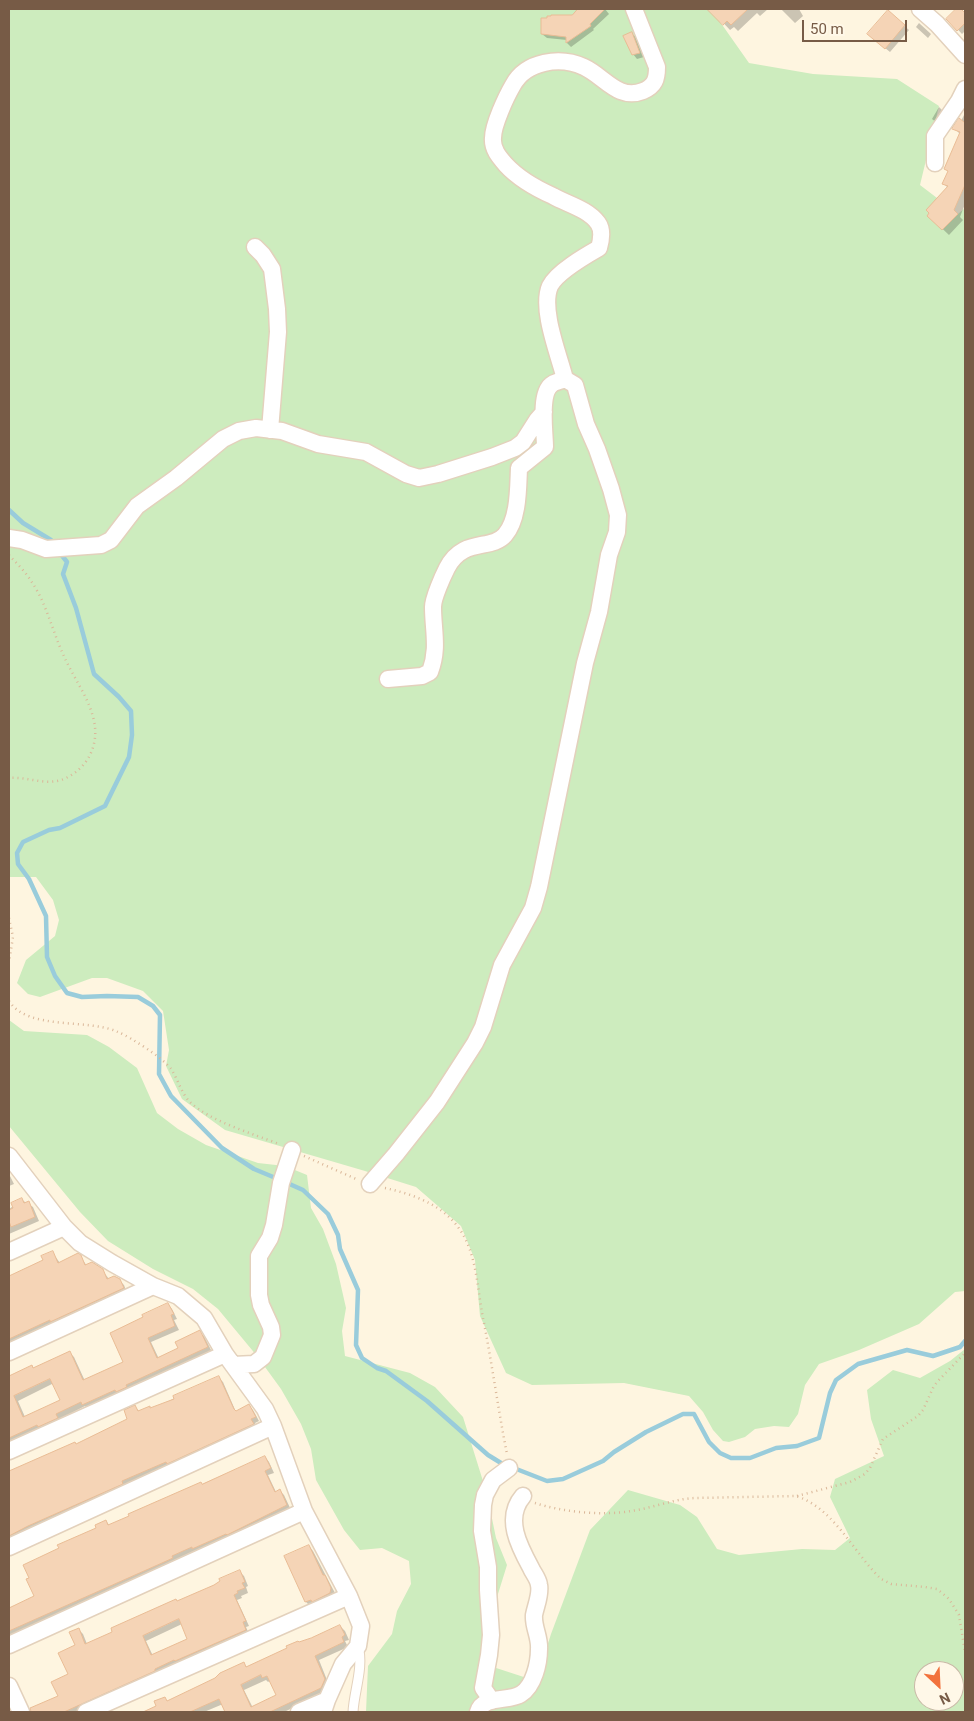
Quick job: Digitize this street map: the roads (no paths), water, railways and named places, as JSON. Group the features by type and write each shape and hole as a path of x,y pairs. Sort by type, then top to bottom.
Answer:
{"street":[{"path":"370,1184 437,1102 476,1043 502,965 533,908 539,887 585,663 600,612 609,555 617,532 618,515 597,449 586,424 575,385 565,379 547,312 548,294 555,278 598,248 601,233 599,224 581,210 551,196 515,175 498,156 492,140 496,123 517,78 549,61 565,62 584,67 617,90 632,94 648,89 655,83 658,67 634,9"},
{"path":"920,9 937,24 965,55"},
{"path":"936,163 935,136 965,89"},
{"path":"255,247 272,269 277,309 278,332 270,430"},
{"path":"388,679 422,676 430,672 435,659 436,638 433,605 448,567 455,556 465,549 499,539 505,534 516,507 519,468 545,446 544,401 546,390 552,383 565,379"},
{"path":"9,538 22,540 46,550 101,545 111,540 137,506 176,478 223,439 239,431 256,428 282,431 318,444 366,452 406,474 419,478 438,474 515,448 522,442 544,412"},
{"path":"9,1451 229,1359 254,1364 263,1357 272,1335 271,1327 259,1296 259,1256 270,1238 281,1183 292,1150"},
{"path":"9,1156 64,1227 80,1243 153,1286 178,1296 204,1318 229,1359 265,1409 304,1511 349,1596 360,1626 358,1646 343,1664 325,1706 299,1712"},
{"path":"9,1252 64,1227"},
{"path":"9,1352 153,1286"},
{"path":"9,1546 273,1426"},
{"path":"492,1700 483,1688 491,1635 488,1567 482,1527 483,1505 493,1480 509,1468"},
{"path":"478,1712 483,1704 492,1700 516,1696 525,1691 532,1681 538,1661 539,1648 534,1615 539,1585 518,1543 515,1531 515,1513 522,1496"},
{"path":"9,1645 304,1511"},
{"path":"86,1712 349,1596"},
{"path":"9,1686 21,1712"}],"lane":[{"path":"353,1712 361,1656 358,1646"}],"waterway":[{"path":"9,510 23,523 51,540 54,544"},
{"path":"60,553 67,562 63,574 76,608 94,674 131,711 132,735 129,757 105,806 60,828 49,830 23,842 17,853 18,864 29,879 46,916 47,957 55,976 67,993 82,997 138,997 153,1006 160,1015 159,1074 171,1096 222,1148 254,1169 278,1179"},
{"path":"285,1182 303,1190 328,1214 338,1235 340,1249 358,1290 356,1345 362,1358 377,1368 386,1371 427,1401 488,1455 501,1463 547,1481 563,1479 603,1461 646,1432 683,1414 694,1414 709,1442 720,1453 731,1458 750,1458 776,1448 797,1446 819,1438 830,1393 836,1380 858,1364 907,1350 933,1356 960,1347 965,1341"}]}
